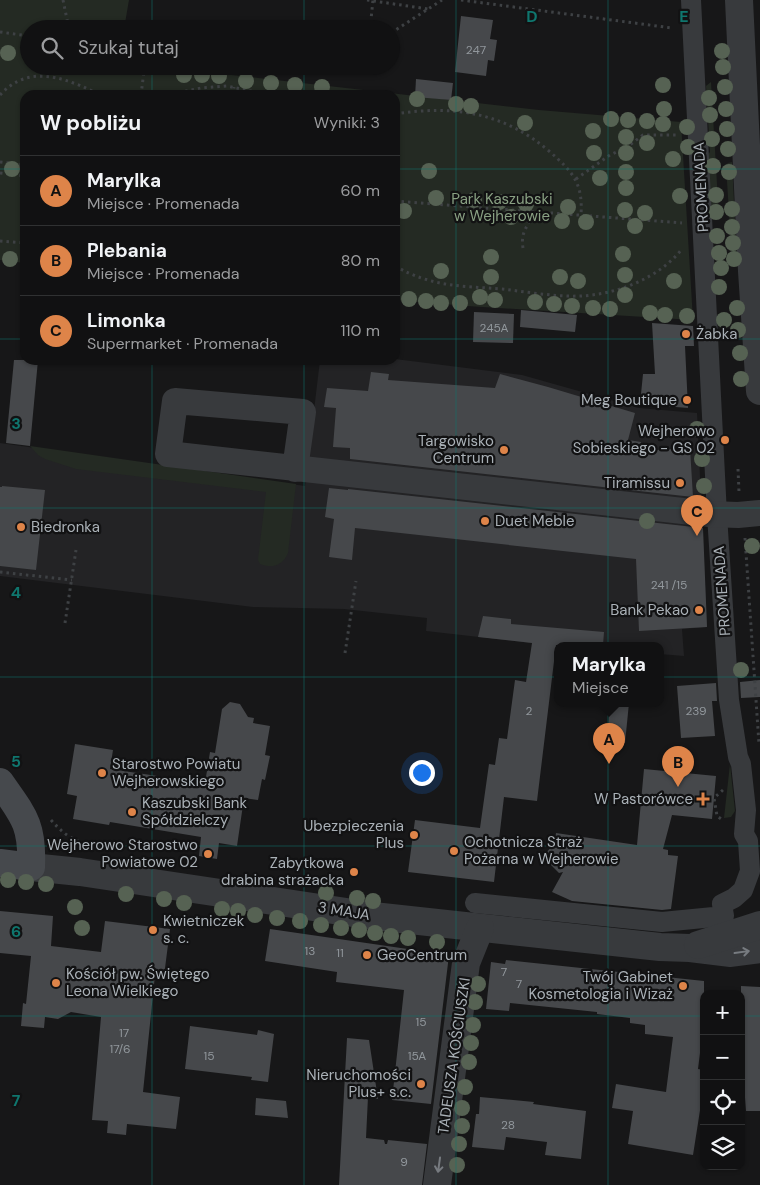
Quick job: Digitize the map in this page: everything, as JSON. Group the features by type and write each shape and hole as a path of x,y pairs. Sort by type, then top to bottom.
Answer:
{"main road":[{"path":"0,782 27,822 32,845 31,867"},
{"name":"3 MAJA","path":"0,863 31,867"}],"street":[{"name":"PROMENADA","path":"477,916 662,922 724,916 722,904 734,898 743,890 750,871 748,841 744,834 746,810 741,764 738,757 729,700 700,225 698,131 691,0"},
{"path":"739,0 755,204 760,391"},
{"path":"295,469 302,412 175,401 168,454 295,469 717,515 760,513"},
{"name":"3 MAJA","path":"31,867 80,872 255,897 373,916 477,916 660,947 690,948 731,953 760,949"},
{"name":"TADEUSZA KOŚCIUSZKI","path":"437,1185 466,963 477,916"},
{"name":"3 MAJA","path":"690,948 760,925"}],"path":[{"path":"63,0 67,20"},
{"path":"368,0 428,9"},
{"path":"371,20 373,0"},
{"path":"400,27 442,0"},
{"path":"461,0 693,31"},
{"path":"0,32 20,35"},
{"path":"142,90 144,75"},
{"path":"0,95 18,81 32,76 75,83 91,90"},
{"path":"191,90 234,87 247,90"},
{"path":"400,114 439,110 476,114 498,120 515,128 542,145 576,179 581,196 581,215"},
{"path":"576,179 643,135 682,135 698,131"},
{"path":"0,162 20,164"},
{"path":"0,173 20,175"},
{"path":"400,201 700,225"},
{"path":"523,248 522,233 529,222 532,212"},
{"path":"400,269 416,277 441,284 588,296 627,286 652,274 679,253 700,225"},
{"path":"0,241 20,242"},
{"path":"65,623 76,550"},
{"path":"0,572 72,580"},
{"path":"345,653 356,581"},
{"path":"49,818 61,831 76,842 99,846"}],"shaded area":[{"path":"400,360 522,375 639,408 697,413 707,627 682,629 684,656 664,654 664,642 554,642 554,645 549,645 426,631 427,618 344,609 253,607 0,576 0,443 305,486 319,365 400,365"}],"green space":[{"name":"Park Kaszubski w Wejherowie","path":"0,0 129,0 126,20 20,20 20,75 232,75 364,90 20,90 20,262 0,260"},
{"path":"711,82 719,218 710,219 705,158 710,152 706,86"},
{"name":"Park Kaszubski w Wejherowie","path":"400,94 539,110 681,122 693,320 400,300"},
{"path":"732,162 737,263 734,263 732,260 726,165"},
{"path":"30,446 296,484 288,553 280,563 273,566 260,564 258,560 266,492 76,469 45,459 38,455"},
{"path":"730,764 735,811 731,817 724,818"}],"building":[{"path":"461,16 493,20 490,39 497,40 494,61 488,60 486,76 455,72"},
{"path":"416,79 453,83 451,100 415,97"},
{"path":"521,310 577,315 575,332 520,327"},
{"path":"474,312 514,314 513,343 473,342"},
{"path":"652,323 693,326 694,346 685,346 688,408 640,404 643,374 655,374"},
{"path":"14,360 20,360 20,365 38,365 30,446 6,443"},
{"path":"371,372 389,374 388,380 495,388 500,374 635,413 628,440 641,442 640,451 690,448 693,497 350,459 350,448 333,447 336,408 324,407 327,388 368,391"},
{"name":"Biedronka","path":"0,487 45,490 36,570 0,566"},
{"path":"329,488 703,528 707,627 639,631 636,559 355,528 352,560 329,557 334,519 325,517"},
{"path":"483,616 511,619 511,624 604,632 603,642 554,642 554,661 537,801 504,797 494,882 408,872 415,820 480,828 489,764 495,765 499,738 507,739 515,680 526,682 532,643 478,637"},
{"path":"760,680 760,697 741,698 740,682"},
{"path":"716,683 717,701 712,701 715,736 681,738 677,686"},
{"name":"Starostwo Powiatu Wejherowskiego","path":"230,702 240,704 248,717 254,718 253,723 270,726 265,755 270,756 265,780 262,779 258,800 244,798 237,846 219,843 217,859 199,856 201,837 110,822 109,825 73,819 77,796 67,794 75,744 113,750 110,769 205,783 210,752 215,753 222,709"},
{"path":"610,707 629,707 625,743 607,744"},
{"path":"644,769 716,776 712,819 672,815 663,849 668,850 668,855 678,856 671,909 662,910 572,901 552,892 563,872 559,873 543,857 555,842 556,833 637,845"},
{"path":"0,911 53,916 51,946 101,952 105,921 170,929 164,976 155,975 143,1092 180,1097 176,1129 127,1124 126,1135 107,1133 108,1121 92,1120 101,1017 71,1012 58,1019 45,1017 44,1028 21,1026 23,1003 26,1004 31,956 0,953"},
{"path":"270,929 449,955 431,1104 392,1100 404,990 336,982 337,972 265,961"},
{"path":"506,960 704,981 704,990 700,990 700,1053 698,1069 700,1069 700,1110 693,1155 628,1144 633,1111 612,1108 616,1084 666,1092 673,1037 645,1034 645,1025 630,1023 630,1018 597,1014 597,1012 510,1003 509,1011 486,1009 491,962 505,964"},
{"path":"741,986 760,987 760,1111 746,1111 745,990 741,990"},
{"path":"190,1026 257,1035 258,1030 274,1034 268,1082 251,1080 252,1077 185,1069"},
{"path":"347,1038 369,1040 378,1099 368,1097 366,1138 384,1140 385,1144 387,1144 388,1140 427,1144 422,1185 339,1185"},
{"path":"480,1097 534,1102 533,1104 586,1111 581,1159 545,1155 547,1142 506,1137 504,1150 472,1147 476,1114 479,1114"},
{"path":"256,1098 286,1101 288,1118 255,1115"}],"place":[{"name":"Żabka","path":"686,334"},
{"name":"Meg Boutique","path":"687,400"},
{"name":"Wejherowo Sobieskiego - GS 02","path":"725,440"},
{"name":"Targowisko Centrum","path":"504,450"},
{"name":"Tiramissu","path":"680,483"},
{"name":"Duet Meble","path":"485,521"},
{"name":"Biedronka","path":"21,527"},
{"name":"Limonka","path":"697,536"},
{"name":"Bank Pekao","path":"699,610"},
{"name":"Marylka","path":"609,764"},
{"name":"Starostwo Powiatu Wejherowskiego","path":"102,773"},
{"name":"Plebania","path":"678,787"},
{"name":"W Pastorówce","path":"703,799"},
{"name":"Kaszubski Bank Spółdzielczy","path":"132,812"},
{"name":"Ubezpieczenia Plus","path":"414,835"},
{"name":"Ochotnicza Straż Pożarna w Wejherowie","path":"454,851"},
{"name":"Wejherowo Starostwo Powiatowe 02","path":"208,854"},
{"name":"Zabytkowa drabina strażacka","path":"354,872"},
{"name":"Kwietniczek s. c.","path":"153,930"},
{"name":"GeoCentrum","path":"367,955"},
{"name":"Kościół pw. Świętego Leona Wielkiego","path":"56,983"},
{"name":"Twój Gabinet Kosmetologia i Wizaż","path":"683,986"},
{"name":"Nieruchomości Plus+ s.c.","path":"421,1084"}]}
